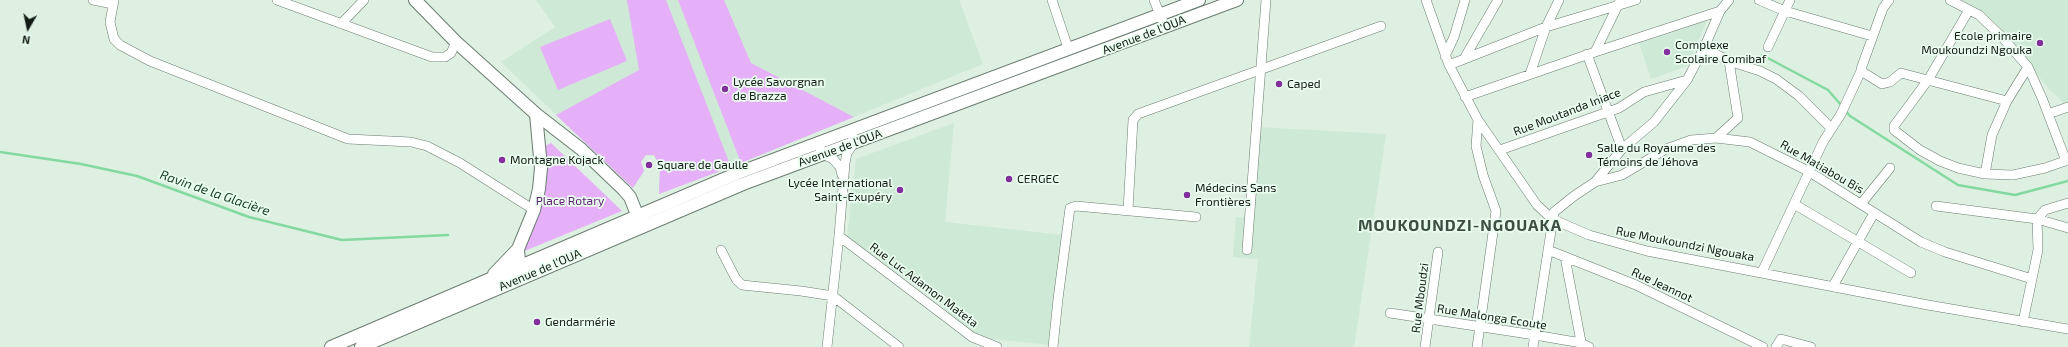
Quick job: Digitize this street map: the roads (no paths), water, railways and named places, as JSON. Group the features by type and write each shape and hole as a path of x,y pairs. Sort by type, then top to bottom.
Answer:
{"main road":[{"path":"415,0 456,42 536,114 581,149 630,197 654,208"},
{"name":"Avenue de l'OUA","path":"331,347 489,280 520,273 642,226 820,148 851,130 1199,0"},
{"name":"Avenue de l'OUA","path":"361,347 520,273 654,208 820,148 854,143 1237,0"},
{"path":"489,280 518,249 534,210 539,189 541,168 536,114"},
{"path":"630,197 642,226"},
{"path":"518,249 520,273"}],"street":[{"path":"93,0 114,2 110,22 114,39 120,45 150,61 348,139 411,142 427,146 460,163 534,210"},
{"path":"277,0 437,58 445,57 451,53 456,42"},
{"path":"341,24 364,0"},
{"path":"1052,0 1068,48"},
{"path":"1154,0 1165,27"},
{"path":"1247,250 1266,0"},
{"name":"Rue Moukoundzi Ngouaka","path":"1426,0 1445,56 1478,120 1537,205 1552,219 1609,242 1833,286 2023,322 2068,329"},
{"path":"1445,56 1454,38 1465,0"},
{"path":"1465,57 1498,0"},
{"path":"1530,74 1546,27 1559,0"},
{"path":"1449,65 1465,57 1546,27 1620,3 1636,0"},
{"path":"1533,347 1554,212 1595,182 1622,149 1654,122 1686,80 1704,48 1720,11 1729,0"},
{"path":"1759,0 1785,11 1872,36"},
{"path":"1768,47 1790,0"},
{"path":"1762,272 1808,171 1831,128 1848,101 1861,71 1883,8 1889,0"},
{"path":"1950,0 1979,15 2028,67 2067,160 2045,168 2013,175 1985,174 1958,168 1929,156 1894,130 1894,126 1928,80 1969,10"},
{"path":"1620,3 1591,53 1622,149"},
{"path":"1465,97 1591,53 1720,11"},
{"path":"1128,210 1133,120 1136,115 1381,26"},
{"path":"1704,48 1729,61 1760,71 1776,79 1800,96 1831,128"},
{"path":"1716,138 1738,118 1729,61"},
{"path":"1985,174 1992,135 2007,101 2028,67"},
{"path":"1861,71 1882,84 1890,82 1901,73 2007,101"},
{"name":"Rue Moutanda Iniace","path":"1500,150 1619,108 1644,92 1686,80"},
{"path":"2048,114 2068,107"},
{"path":"1477,347 1496,211 1483,175 1476,146 1478,120"},
{"path":"827,347 845,163 848,153 854,143 851,130"},
{"name":"Rue Matiabou Bis","path":"1595,182 1622,175 1675,145 1691,140 1716,138 1750,142 1808,171 1921,242 1945,252 2032,279"},
{"path":"820,148 840,167 843,184"},
{"path":"1861,204 1890,168"},
{"path":"2023,322 2038,250 2037,219 2045,210 2068,203"},
{"path":"1794,204 1910,274"},
{"path":"1053,347 1070,208 1076,206 1196,217"},
{"path":"1936,206 2037,219 2068,228"},
{"path":"1833,286 1874,213"},
{"name":"Rue Luc Adamon Mateta","path":"839,236 972,337 997,347"},
{"path":"721,250 736,279 742,285 801,290 833,296 899,347"},
{"name":"Rue Jeannot","path":"1548,250 1636,285 1763,347"},
{"name":"Rue Mboudzi","path":"1425,347 1438,252"},
{"path":"1566,257 1584,346"},
{"name":"Rue Malonga Ecoute","path":"1390,313 1535,335 1584,346"},
{"path":"1776,347 1780,339 1812,347"}],"waterway":[{"path":"1762,55 1828,90 1842,106"},
{"path":"1845,110 1850,116 1958,185 2015,195 2068,181"},
{"name":"Ravin de la Glacière","path":"0,152 81,164 137,176 249,217 342,240 448,235"}],"place":[{"name":"Ecole primaire Moukoundzi Ngouka","path":"2040,43"},
{"name":"Complexe Scolaire Comibaf","path":"1667,52"},
{"name":"Caped","path":"1279,84"},
{"name":"Lycée Savorgnan de Brazza","path":"725,89"},
{"name":"Salle du Royaume des Témoins de Jéhova","path":"1589,155"},
{"name":"Montagne Kojack","path":"502,160"},
{"name":"Square de Gaulle","path":"649,165"},
{"name":"CERGEC","path":"1009,179"},
{"name":"Lycée International Saint-Exupéry","path":"900,190"},
{"name":"Médecins Sans Frontières","path":"1187,195"},
{"name":"Gendarmérie","path":"537,322"}],"district":[{"name":"MOUKOUNDZI-NGOUAKA","path":"1460,226"}],"park label":[{"name":"Place Rotary","path":"570,201"}]}
